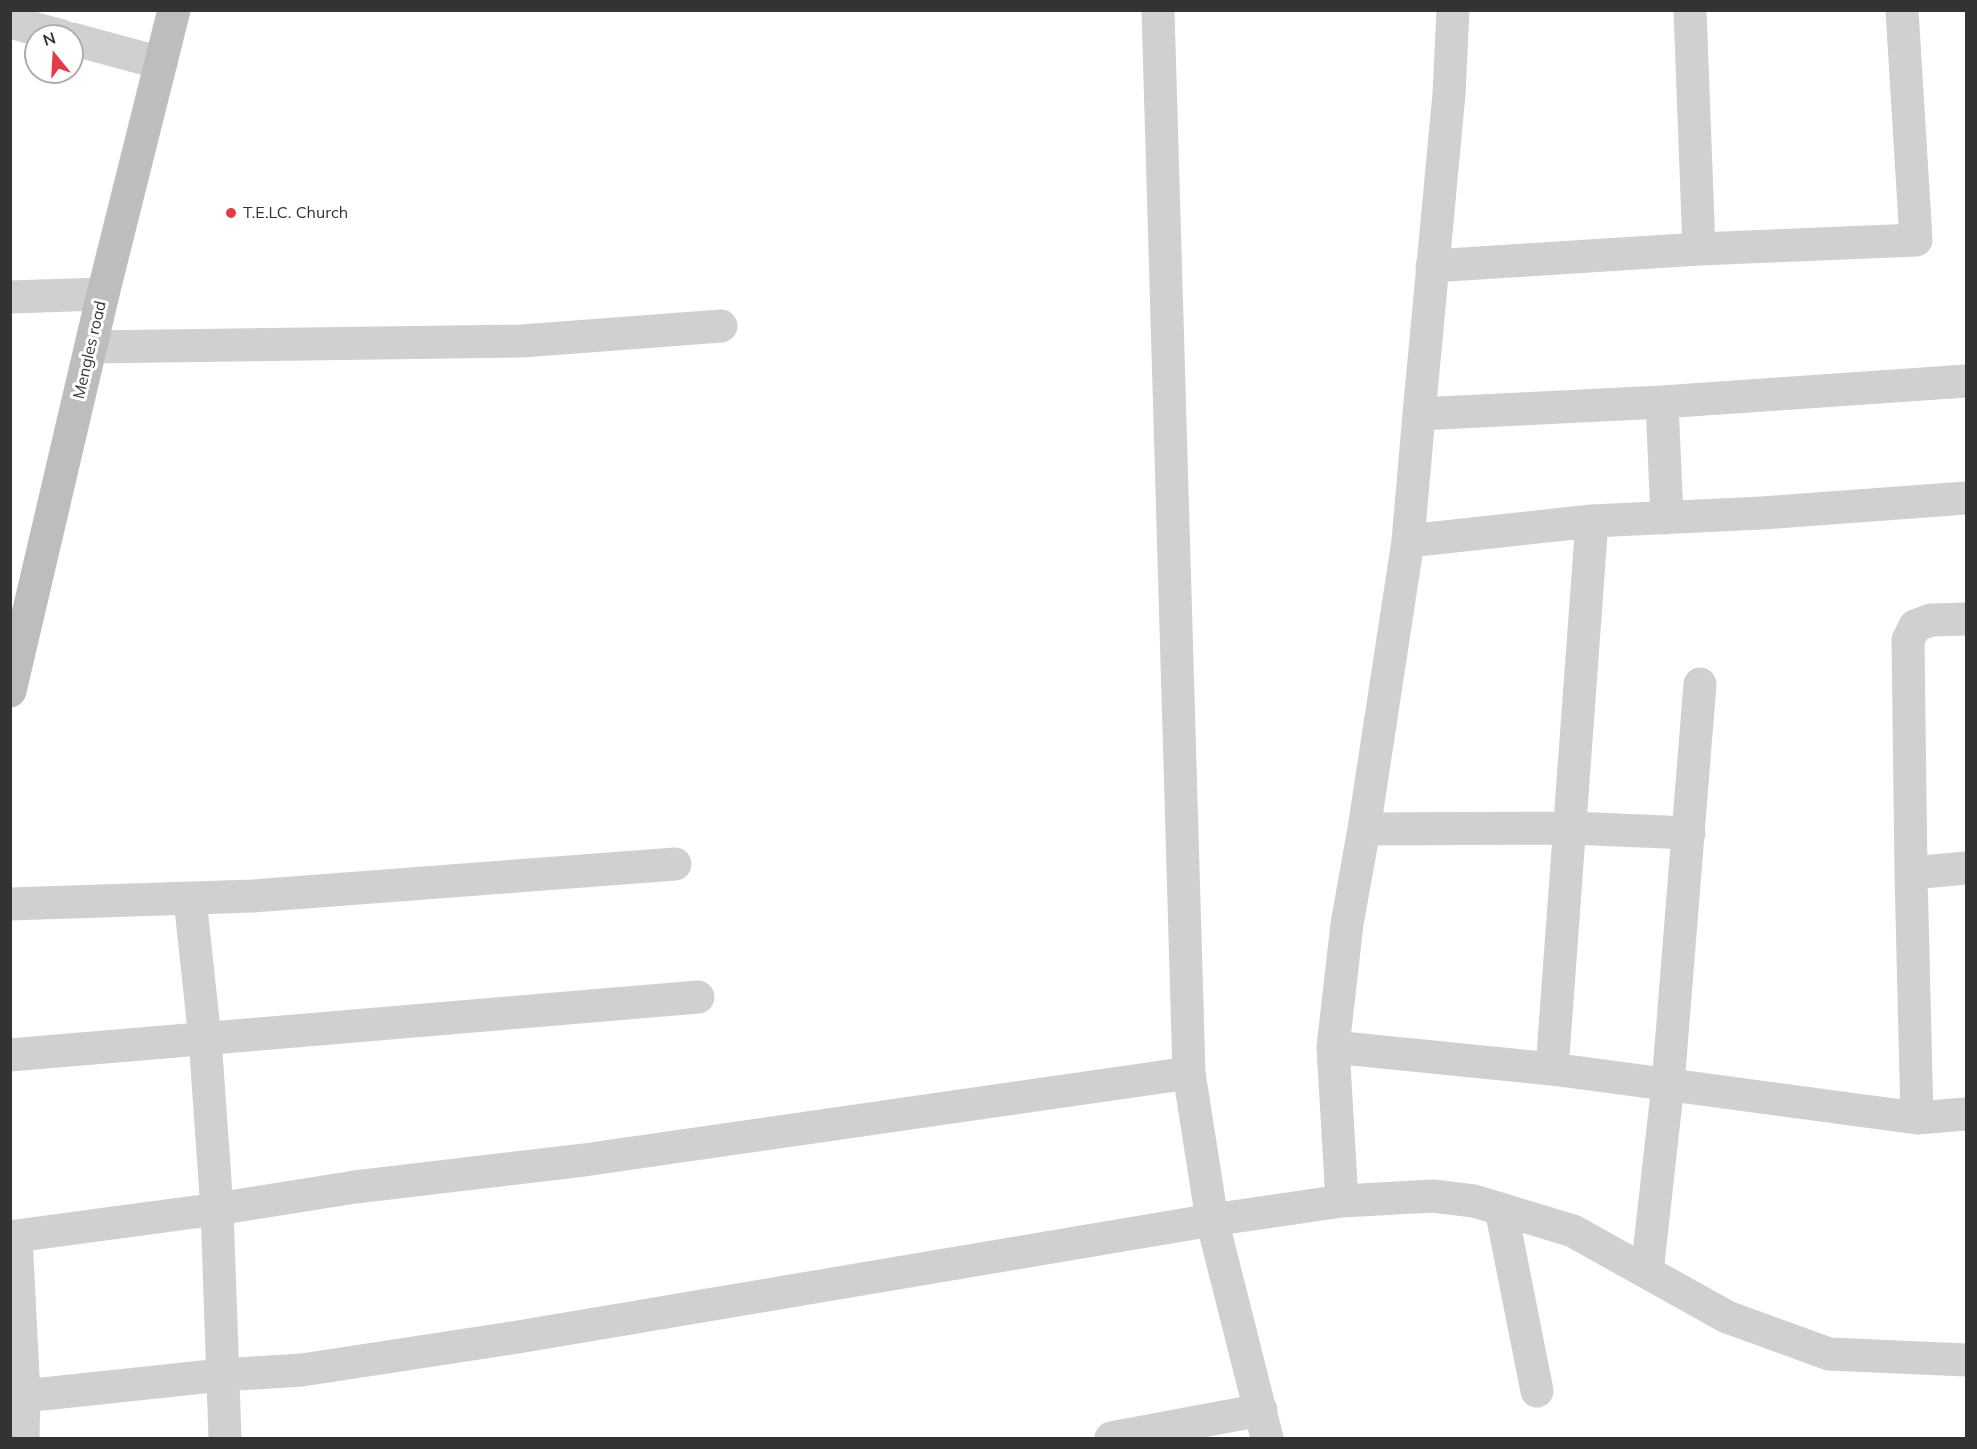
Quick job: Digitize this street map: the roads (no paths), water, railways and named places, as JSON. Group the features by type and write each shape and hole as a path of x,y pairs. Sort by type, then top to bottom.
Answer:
{"main road":[{"name":"Mengles road","path":"10,691 103,294 174,10"}],"street":[{"path":"1111,1438 1264,1424 1212,1220 1189,1073 1158,10"},
{"path":"1342,1201 1334,1047 1347,924 1364,830 1407,540 1449,94 1453,10"},
{"path":"1690,10 1699,249"},
{"path":"1431,266 1699,249 1916,240 1902,10"},
{"path":"84,42 161,63"},
{"path":"10,297 103,294"},
{"path":"91,346 522,341 721,326"},
{"path":"1419,414 1662,402 1966,381"},
{"path":"1662,402 1667,518"},
{"path":"1407,540 1592,521 1762,513 1966,498"},
{"path":"1552,1070 1592,521"},
{"path":"1917,1118 1908,640 1915,626 1931,620 1966,619"},
{"path":"1647,1272 1668,1084 1700,684"},
{"path":"1364,830 1571,828 1689,832"},
{"path":"10,904 253,896 675,864"},
{"path":"1911,873 1966,868"},
{"path":"190,899 206,1039 218,1209 225,1438"},
{"path":"10,1055 698,997"},
{"path":"1334,1047 1668,1084 1917,1118 1966,1114"},
{"path":"23,1438 17,1397 13,1236 218,1209 355,1187 596,1159 1189,1073"},
{"path":"17,1397 302,1370 518,1337 1212,1220 1342,1201 1433,1196 1474,1201 1573,1231 1727,1317 1829,1354 1966,1359"},
{"path":"1501,1209 1537,1391"}],"place":[{"name":"T.E.LC. Church","path":"231,213"}]}
